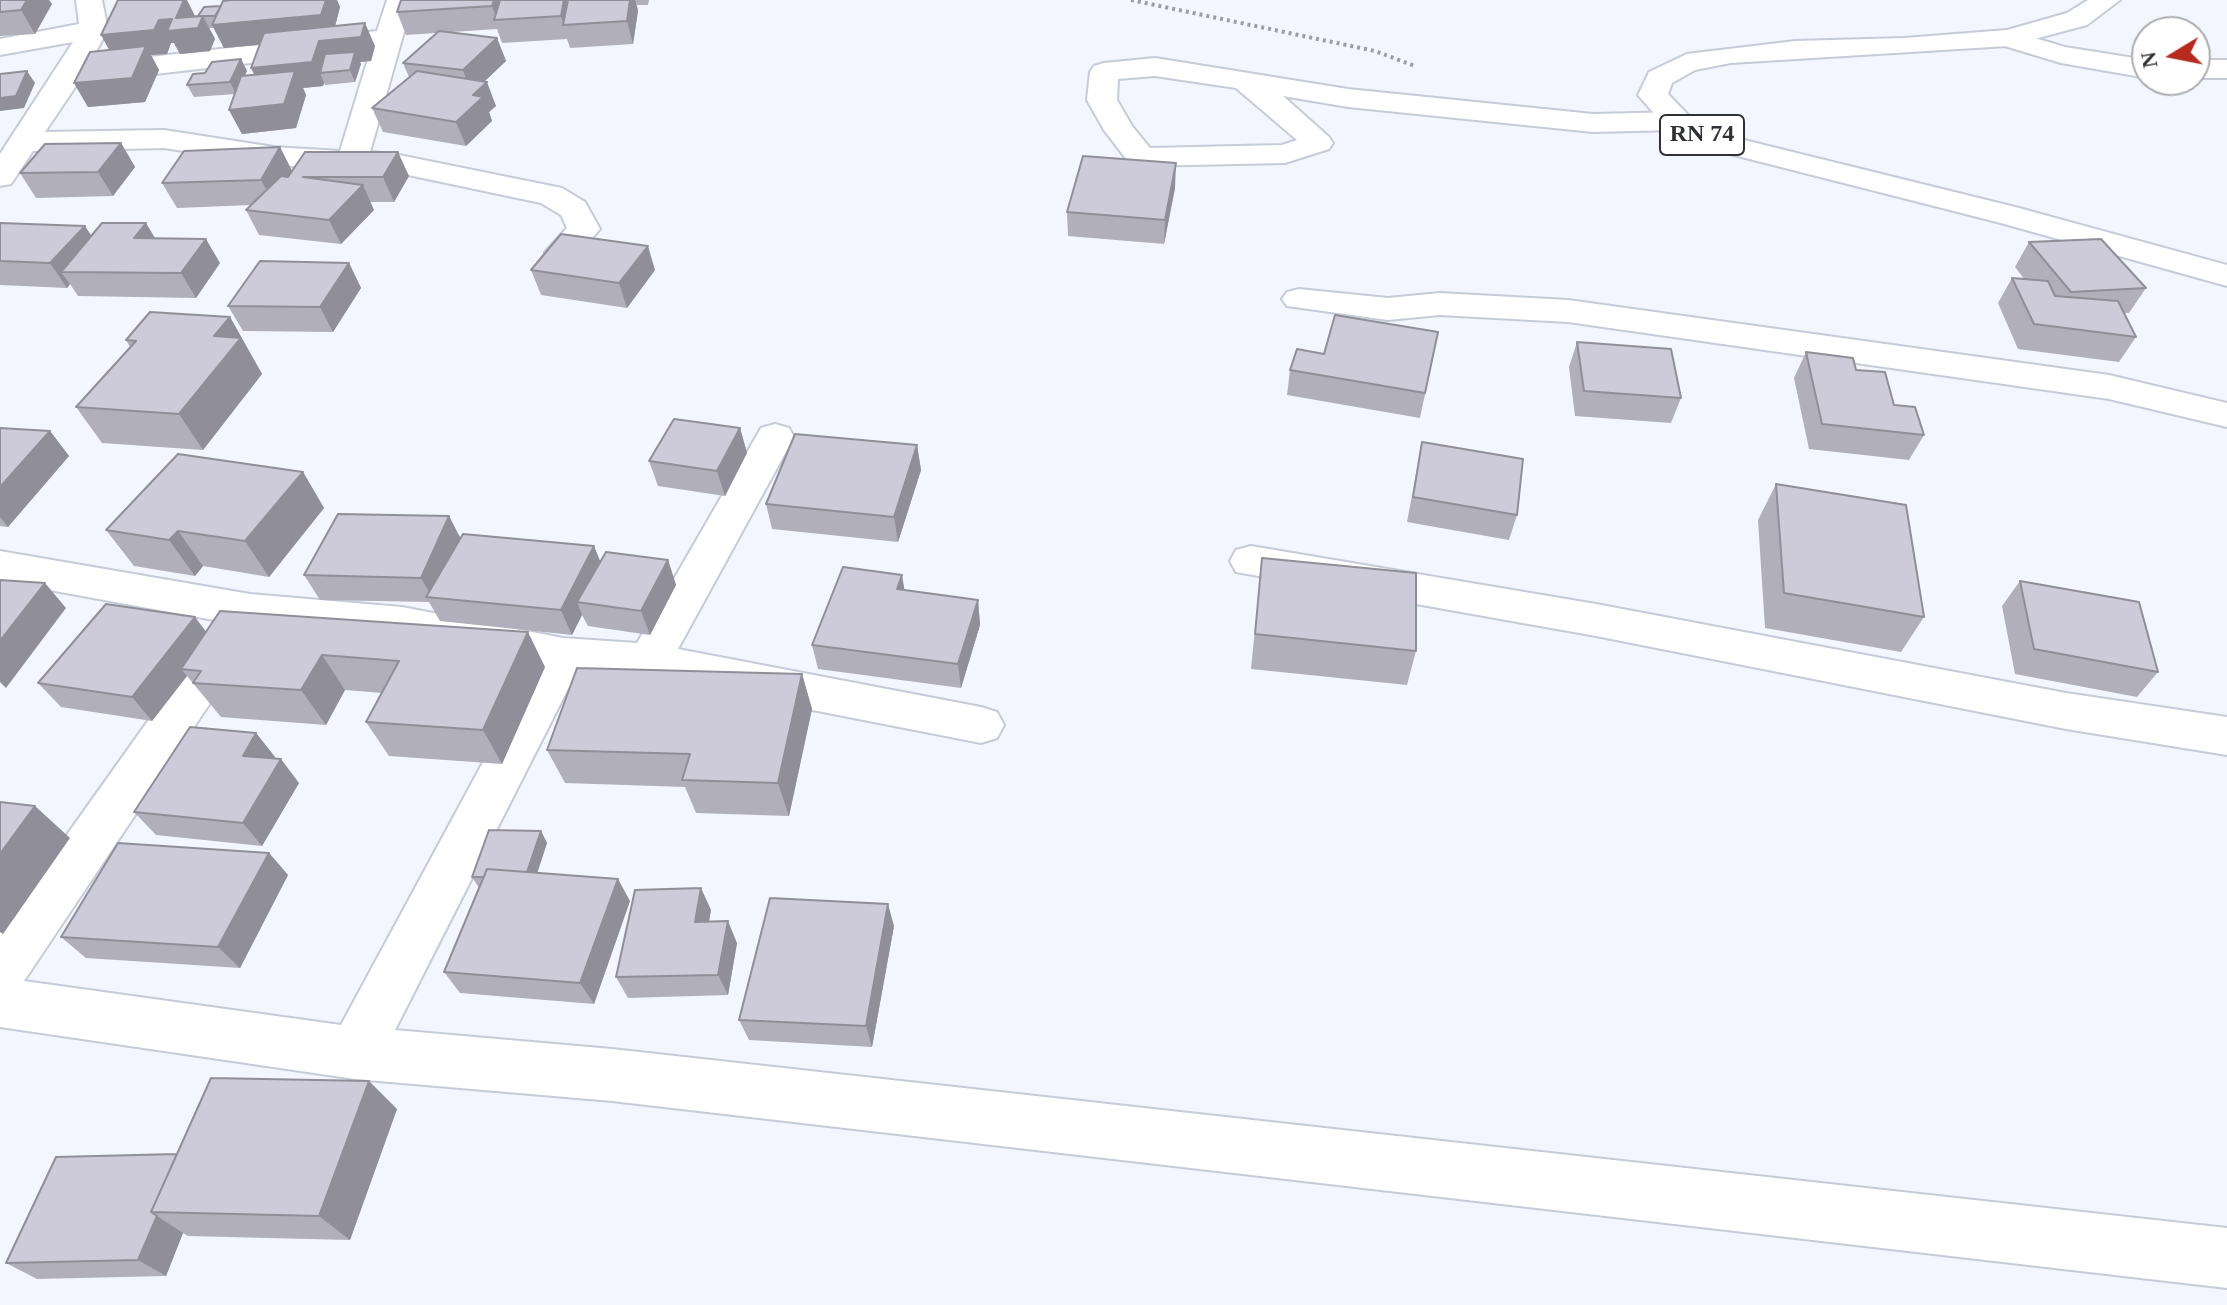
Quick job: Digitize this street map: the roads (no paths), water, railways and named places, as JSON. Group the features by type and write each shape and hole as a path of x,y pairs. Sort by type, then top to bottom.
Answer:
{"street":[{"path":"0,177 69,75 94,30 89,0"},
{"path":"352,161 400,0"},
{"name":"RN 74","path":"2107,0 2077,19 2008,38 1904,46 1795,49 1687,63 1659,78 1653,95 1677,121 1694,132 1761,154 2008,215 2227,276"},
{"path":"0,47 94,30"},
{"path":"69,75 390,38"},
{"path":"2008,38 2061,55 2131,66"},
{"path":"1245,81 1288,114 1318,143 1285,154 1141,157 1119,130 1102,100 1104,72 1155,67 1245,81 1348,98 1593,123 1677,121"},
{"path":"26,142 164,139 274,156 394,163 551,195 574,209 584,229 562,252"},
{"path":"1299,299 1388,309 1440,304 1568,311 2109,387 2227,415"},
{"path":"649,661 775,437"},
{"path":"1251,561 1596,620 2066,711 2227,736"},
{"path":"0,566 250,610 402,623 563,655 649,661 981,725"},
{"path":"0,972 250,610"},
{"path":"355,1053 563,655"},
{"path":"0,1002 355,1053 612,1075 2227,1258"}]}
